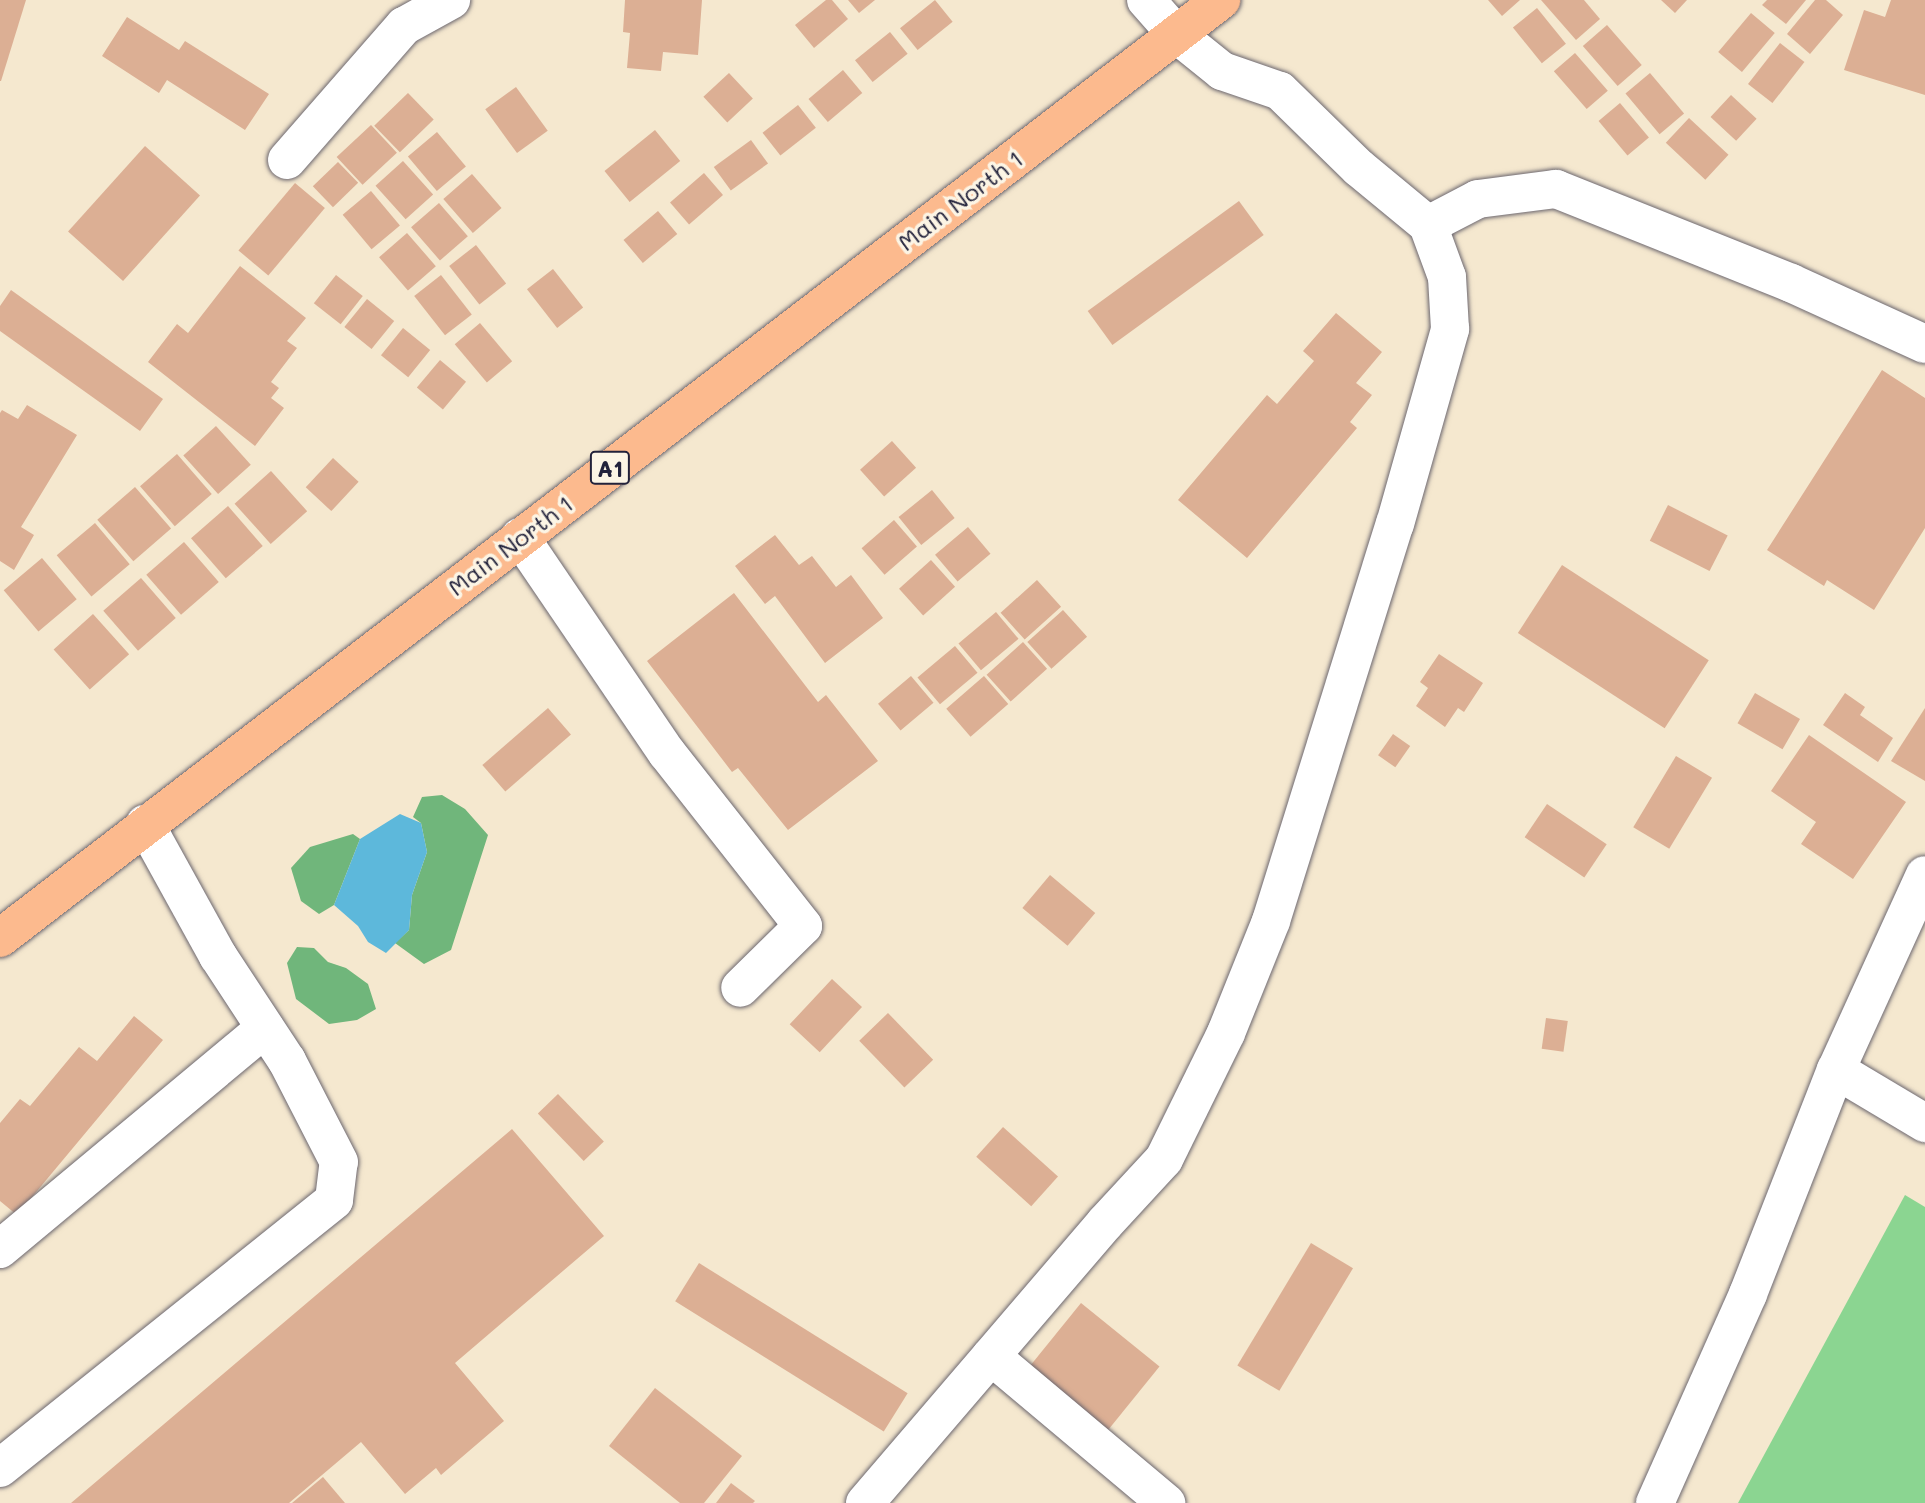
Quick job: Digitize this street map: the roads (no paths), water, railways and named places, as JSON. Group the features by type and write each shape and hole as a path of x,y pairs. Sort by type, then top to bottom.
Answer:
{"main road":[{"name":"Main North 1","path":"0,938 1221,0"}],"street":[{"path":"287,160 404,26 451,0"},
{"path":"864,1503 1164,1159 1226,1033 1271,920 1395,524 1450,329 1447,278 1428,225 1359,168 1280,91 1222,71 1176,34 1146,0"},
{"path":"1428,225 1478,199 1556,189 1791,283 1925,345"},
{"path":"520,537 667,753 803,926 740,988"},
{"path":"0,1468 334,1200 339,1162 287,1061 218,956 145,824"},
{"path":"1655,1503 1748,1294 1836,1070 1925,875"},
{"path":"0,1249 265,1028"},
{"path":"1836,1070 1925,1123"},
{"path":"991,1356 1166,1503"}],"water":[{"path":"400,814 421,823 427,852 412,895 409,930 386,953 368,942 358,926 334,905 360,839"}]}
